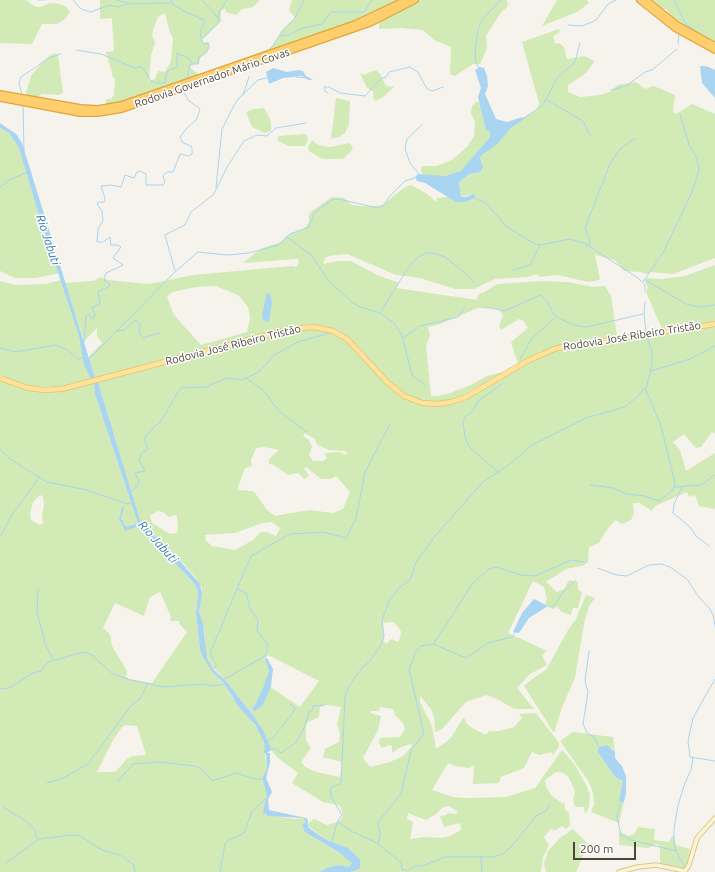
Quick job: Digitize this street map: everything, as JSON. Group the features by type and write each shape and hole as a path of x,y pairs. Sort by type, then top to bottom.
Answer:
{"highway":[{"name":"Rodovia Governador Mário Covas","path":"0,98 68,111 98,113 127,108 185,85 363,21 406,0"},
{"name":"Rodovia Governador Mário Covas","path":"0,94 75,108 98,109 126,104 370,23 415,0"},
{"path":"640,0 668,24 715,51"},
{"path":"646,0 684,29 715,46"}],"main road":[{"name":"Rodovia José Ribeiro Tristão","path":"0,378 18,385 39,390 62,389 284,330 314,327 334,331 347,339 388,383 404,396 422,403 438,404 451,402 466,397 529,360 557,348 578,343 715,324"}],"street":[{"path":"619,872 650,865 666,866 683,872 686,870 697,838 715,818"}],"green space":[{"path":"0,0 26,0 34,6 40,7 50,3 60,4 65,6 70,12 65,19 57,24 42,24 32,44 0,43"},
{"path":"100,0 260,0 253,7 242,9 236,15 226,12 225,8 221,11 221,21 202,40 204,43 209,42 209,49 200,58 199,64 194,64 190,67 199,75 271,48 282,31 295,18 289,10 292,0 402,0 356,22 128,101 106,106 106,99 111,99 114,95 115,79 113,77 106,52 114,51 112,18 100,19","holes":["165,13 170,33 173,38 171,61 165,72 158,71 155,79 149,81 151,55 155,43 152,35 153,30 158,17"]},
{"path":"410,0 507,0 508,6 500,14 486,36 487,48 480,64 473,64 455,76 450,74 451,47 434,40 423,30 401,28 379,29 380,15"},
{"path":"557,0 587,0 589,3 577,12 542,26"},
{"path":"653,0 715,0 715,43 697,34 672,17 666,9"},
{"path":"559,29 560,32 553,36 555,44 559,43 564,47 567,59 584,56 595,61 586,73 568,85 568,92 580,97 600,95 612,91 617,85 636,82 645,89 654,86 675,95 673,111 676,114 692,104 715,114 715,258 673,274 651,272 647,274 641,272 624,271 615,260 595,255 600,279 596,281 588,282 558,275 540,277 537,274 527,277 495,279 474,289 455,289 420,278 396,275 347,254 329,256 325,258 323,264 338,261 351,261 377,275 399,283 396,288 478,300 477,298 480,293 483,293 497,284 541,281 568,282 593,287 605,286 611,296 617,336 585,340 554,347 539,352 518,364 511,342 528,328 524,321 519,319 501,330 499,326 503,315 499,309 478,308 440,324 428,327 430,336 426,345 431,396 450,393 471,385 487,376 507,371 457,398 430,403 412,399 390,384 359,347 343,334 314,324 293,326 95,378 88,357 102,343 97,336 97,328 84,341 65,283 93,281 101,277 108,280 149,284 193,275 292,266 296,267 299,263 298,259 243,263 260,249 279,243 291,233 304,229 309,222 309,214 332,197 344,198 352,205 378,206 382,205 405,187 411,185 426,193 436,202 437,198 448,197 456,202 469,201 473,194 461,197 459,182 475,173 482,164 480,158 482,155 524,117 537,110 539,103 522,42","holes":["216,286 238,295 248,307 250,318 247,332 201,345 174,315 167,297 172,292 196,287"]},
{"path":"56,53 58,56 63,93 59,95 42,94 36,98 27,97 26,92 32,74 50,55"},
{"path":"376,70 380,74 386,86 394,87 382,98 374,101 373,91 367,88 360,73 363,75"},
{"path":"336,98 350,101 349,124 345,133 339,137 331,139"},
{"path":"476,102 479,102 481,105 486,130 490,132 490,137 464,169 457,173 439,177 423,175 421,172 422,166 437,166 452,160 468,146 474,136 475,122 471,113 472,106"},
{"path":"264,108 271,124 271,131 265,133 252,127 246,112 253,109"},
{"path":"0,128 9,133 19,148 37,209 59,273 36,278 15,278 0,271"},
{"path":"306,134 308,140 305,146 289,146 278,141 277,139 279,136"},
{"path":"312,140 318,145 330,147 350,143 353,149 343,159 322,159 309,151 308,147"},
{"path":"715,265 715,322 662,329 646,292 648,287 645,282 646,278 662,279 685,276"},
{"path":"61,280 79,336 84,362 91,379 56,387 31,386 10,380 0,374 0,281 15,285 46,284"},
{"path":"715,325 715,434 712,432 701,447 696,448 684,434 673,442 680,450 686,471 715,453 715,509 699,506 695,495 689,497 687,492 655,506 652,511 640,503 633,503 634,513 631,520 622,524 615,520 599,543 589,547 588,562 582,566 566,569 546,582 557,592 564,589 569,580 578,582 578,590 582,592 578,608 573,608 571,615 562,612 557,607 553,609 545,604 547,599 544,587 533,581 508,633 547,651 542,655 547,665 530,674 517,688 534,709 514,709 487,695 466,702 442,729 435,732 434,717 431,709 420,696 420,702 432,726 436,749 450,739 464,717 466,723 472,728 486,735 489,731 499,731 514,727 522,718 519,714 536,713 559,743 559,747 553,755 551,752 540,755 532,752 524,768 501,777 499,783 473,784 474,765 469,768 455,766 448,763 432,790 453,797 506,797 535,788 562,750 575,765 590,795 589,807 585,815 584,807 575,807 573,799 575,791 568,776 561,772 556,772 545,780 546,786 551,795 563,804 564,802 565,810 569,813 570,825 566,829 562,826 556,830 550,829 544,837 549,845 543,857 541,872 350,872 360,859 348,848 327,840 308,826 314,819 327,825 338,822 343,817 339,805 323,802 292,783 298,773 277,757 271,750 263,730 252,714 226,681 210,664 205,652 205,635 199,612 202,588 196,578 183,563 167,546 146,529 140,520 98,382 294,330 313,328 329,331 347,341 388,386 400,396 418,404 438,406 450,404 541,355 555,350","holes":["305,433 315,439 316,443 320,446 329,450 346,451 347,455 339,452 327,453 324,454 327,458 323,461 313,461 309,455 312,447 309,440 303,436","264,447 279,450 269,459 269,464 274,465 288,475 298,473 304,479 309,476 304,468 306,467 321,479 331,479 336,476 350,492 343,509 333,513 309,510 275,516 267,510 255,493 252,491 237,490 245,468 252,466 251,460 256,448","158,511 163,512 169,517 174,515 177,516 177,533 170,534 152,523 150,516","272,522 280,528 276,536 267,532 261,532 253,540 235,550 212,546 206,541 205,535 235,533 262,523","394,622 401,631 398,642 391,639 386,644 383,641 384,637 382,623","268,655 319,681 300,707 270,687 263,705 254,712 252,708 266,683 269,671 265,659","327,705 341,707 337,725 340,733 339,742 325,749 323,757 342,762 340,777 316,772 305,767 301,762 311,748 306,741 306,726 308,722 319,717 320,707","380,707 393,709 395,715 403,723 405,729 400,737 380,738 379,743 382,748 389,745 392,746 392,753 407,745 410,744 412,746 403,756 390,762 370,767 363,758 378,730 381,716 370,713 371,711 379,711","449,806 458,812 456,814 447,813 447,815 440,816 444,827 460,823 461,830 450,836 442,838 424,837 410,839 413,822 407,819 408,813 426,820 436,814 443,807"]},
{"path":"0,380 15,386 38,392 56,392 94,383 95,394 138,523 126,527 121,518 122,506 119,519 123,528 139,526 194,583 198,592 196,613 200,650 217,677 223,682 231,696 261,733 267,753 265,755 267,769 262,778 267,795 265,801 266,815 295,819 303,818 306,822 305,832 351,860 352,863 349,867 339,865 329,867 319,872 0,872","holes":["40,495 43,496 44,507 42,514 43,523 40,525 31,520 30,514 33,502","160,592 171,617 170,621 179,621 180,625 187,632 152,683 129,679 126,677 127,671 112,646 110,634 103,628 115,603 144,616 150,597","126,725 137,726 146,755 133,756 127,759 115,772 97,772 113,740 122,727"]},
{"path":"586,595 595,598 589,606 584,624 575,678 562,707 554,733 524,686 546,670 568,630 576,619"},
{"path":"573,732 613,737 615,752 612,748 599,747 597,751 616,778 624,782 619,801 624,802 619,823 591,812 594,804 593,793 589,782 560,741"},
{"path":"638,827 655,829 654,840 669,842 672,836 674,836 676,845 690,849 689,863 684,871 660,863 660,846 656,844 648,848 619,845 619,832 629,836 634,834"},
{"path":"573,829 588,844 576,872 546,872 544,864 548,851 560,838"}],"water":[{"path":"700,66 706,66 715,70 715,98 702,83"},
{"path":"480,67 484,68 487,76 488,86 485,94 496,119 507,122 522,117 524,119 511,128 497,144 482,155 480,158 483,167 480,172 470,174 459,182 461,197 466,197 473,194 475,195 475,198 465,202 456,202 425,183 417,181 415,177 418,174 445,176 461,171 490,137 490,132 486,130 478,97 481,88 475,70"},
{"path":"273,68 287,72 298,70 303,71 306,76 313,80 308,80 302,76 283,78 269,84 266,72"},
{"name":"Rio Jabuti","path":"0,123 16,134 22,143 95,378 91,379 84,365 79,336 37,209 19,148 9,133 0,128"},
{"path":"267,293 270,294 272,302 269,322 263,320 262,314"},
{"name":"Rio Jabuti","path":"98,382 140,520 146,529 167,546 200,584 202,594 199,612 203,624 207,658 214,670 226,681 252,714 263,730 270,746 271,750 267,753 270,753 270,763 266,778 272,792 268,799 269,810 306,818 308,820 308,827 327,840 348,848 360,859 360,868 357,870 350,872 319,872 329,867 339,865 349,867 352,863 340,853 305,832 302,825 306,822 303,818 268,816 263,812 267,795 262,778 267,769 266,753 263,753 265,749 264,742 256,726 238,706 223,682 213,673 203,657 200,650 196,613 198,592 194,583 139,526 125,531 119,519 122,506 124,508 121,518 126,527 138,523 95,394 94,383"},
{"path":"534,599 548,606 529,618 519,633 513,632 522,613"},
{"path":"267,658 273,669 271,686 263,705 254,712 252,708 263,688 269,671 265,659"},
{"path":"607,745 615,752 615,758 622,766 626,776 626,793 624,802 619,801 623,781 616,778 597,751 599,747"}],"waterway":[{"path":"38,0 45,0"},
{"path":"73,0 81,9 91,12 109,5 118,7 129,4"},
{"path":"116,0 132,4 171,3 204,20 204,24 200,31 201,39 204,44 208,43 209,47 206,53 199,57 198,64 190,64 187,79"},
{"path":"202,0 218,18"},
{"path":"203,38 219,22 218,14 227,0"},
{"path":"269,51 284,29 295,18 304,0"},
{"path":"280,36 289,35 303,28 322,24 331,12 364,12 372,0"},
{"path":"479,68 476,63 475,53 478,29 483,19 501,0"},
{"path":"568,25 582,26 592,22 597,19 608,4 616,0"},
{"path":"674,0 685,23 702,36"},
{"path":"678,44 679,34"},
{"path":"521,120 543,105 557,78 575,62 580,43"},
{"path":"611,90 626,86 645,72 652,70 677,49"},
{"path":"76,50 101,54 135,68 142,67 151,81 156,83 165,83 167,71 177,67 177,53 188,58 192,63"},
{"path":"22,94 19,83 21,77 49,58 61,54"},
{"path":"328,93 325,91 324,87 329,87 340,93 365,96 381,79 386,77 389,72 410,67 418,72 427,89 432,91 443,87"},
{"path":"243,95 249,77"},
{"path":"216,188 222,129 233,107 239,98 258,80 270,77 279,78"},
{"path":"296,77 305,78"},
{"path":"84,342 86,316 88,314 92,319 94,318 95,314 92,308 100,304 98,292 110,286 109,283 104,280 106,273 123,265 113,258 121,247 118,245 111,245 110,237 103,242 97,242 98,229 103,221 102,211 97,204 98,202 104,202 105,198 101,186 111,185 121,187 125,175 134,178 137,172 140,171 146,174 146,185 163,185 165,182 163,176 167,172 173,172 180,154 188,156 192,154 192,147 182,142 180,137 197,119 200,109 188,100 183,90"},
{"path":"547,100 583,121 590,135"},
{"path":"23,105 24,151"},
{"path":"643,282 664,251 692,192 699,170 697,158 689,145 680,114"},
{"path":"175,271 165,235 185,225 191,212 214,194 227,167 244,141 257,135 267,136 276,128 306,123"},
{"path":"419,174 410,163 405,149 407,139 422,125"},
{"path":"589,245 590,240 585,228 610,164 619,150 635,138"},
{"path":"0,187 11,179 28,172"},
{"path":"88,360 175,272 198,252 227,255 249,253 278,245 290,234 309,227 314,213 332,200 338,199 378,208 384,205 389,197 405,181 415,178"},
{"path":"474,198 486,203 507,227 535,244 541,245 570,239 584,243 638,278 645,285 645,291"},
{"path":"287,237 311,255 329,281 352,302 358,306 380,313 394,323 402,335 412,375 425,385"},
{"path":"513,270 530,265 540,245"},
{"path":"381,311 408,268 417,258 426,253 433,253 445,257 474,282"},
{"path":"645,280 686,304 699,307 715,305"},
{"path":"486,307 505,311 540,295 547,301 553,313 558,318 574,325 586,327 643,314"},
{"path":"645,302 644,313 646,333"},
{"path":"403,338 420,326 458,317 464,308"},
{"path":"520,359 532,338 556,317"},
{"path":"117,331 124,330 136,320 140,325 139,333 143,338 159,333"},
{"path":"131,491 138,486 139,481 135,473 145,471 139,460 141,454 148,449 144,438 160,423 179,390 182,388 206,387 227,378 242,380 259,372 274,355 298,342 330,333"},
{"path":"332,842 337,822 342,815 332,798 330,790 332,787 341,783 345,697 348,687 363,667 370,661 382,643 384,636 382,620 389,601 400,587 410,580 416,562 435,536 482,483 510,464 532,445 586,418 625,407 639,395 647,386 652,364 652,353 647,336"},
{"path":"0,348 16,352 55,345 66,349 78,359 83,358"},
{"path":"651,371 690,359 715,346"},
{"path":"246,378 263,390 280,412 307,432"},
{"path":"498,472 469,447 465,437 463,423 465,417 472,412 478,401 503,383"},
{"path":"590,485 614,488 626,494 645,496 659,501 673,490 675,483 661,426 645,388"},
{"path":"213,670 216,665 210,653 251,556 290,534 323,532 346,538 356,518 365,472 390,424"},
{"path":"0,449 10,459 47,482 87,490 127,504 131,503"},
{"path":"675,487 701,485 715,475"},
{"path":"0,537 13,513 39,478"},
{"path":"682,487 674,504 673,513 690,527 696,536 709,546"},
{"path":"434,643 473,583 489,569 496,567 521,575 535,576 571,560 584,562"},
{"path":"597,568 617,575 627,576 649,565 661,564 670,567 687,579 698,596 710,609 715,626"},
{"path":"547,606 553,607 564,591 576,580"},
{"path":"225,679 265,656 267,652 267,643 257,631 258,620 249,607 247,594 238,589"},
{"path":"38,590 37,612 46,646 53,659"},
{"path":"378,844 380,833 378,822 401,794 411,750 424,734 409,669 416,651 421,646 433,644 466,658 488,643 512,637 515,633"},
{"path":"589,651 585,681 588,692 583,724 587,733 594,737 599,747"},
{"path":"0,689 9,688 33,673 41,671 48,662 84,652 92,655 113,674 131,680 163,687 203,684 213,686 226,684"},
{"path":"715,679 693,718 688,741 690,757 715,761"},
{"path":"47,783 61,779 88,764 130,707 141,698 147,684"},
{"path":"268,741 273,738 294,711 295,708 290,704"},
{"path":"271,749 276,749 281,753 296,743 304,728 309,712 313,710 313,706 324,705"},
{"path":"685,868 676,851 674,843 674,829 678,805 691,770 693,757"},
{"path":"118,781 133,764 159,762 195,766 203,770 212,781 236,773 256,779 262,779"},
{"path":"220,872 225,844 229,840 244,833 252,811 266,799"},
{"path":"621,801 617,816 621,835 631,840 676,851"},
{"path":"338,822 351,831 377,843 401,862 402,869 407,871 414,866 422,866 445,857 494,857 504,853 511,847 537,815 546,811 550,804"},
{"path":"3,807 27,822 35,830 37,839"},
{"path":"6,863 39,839 72,835 80,836 102,850 120,855 134,865 135,872"},
{"path":"481,857 482,872"}]}
